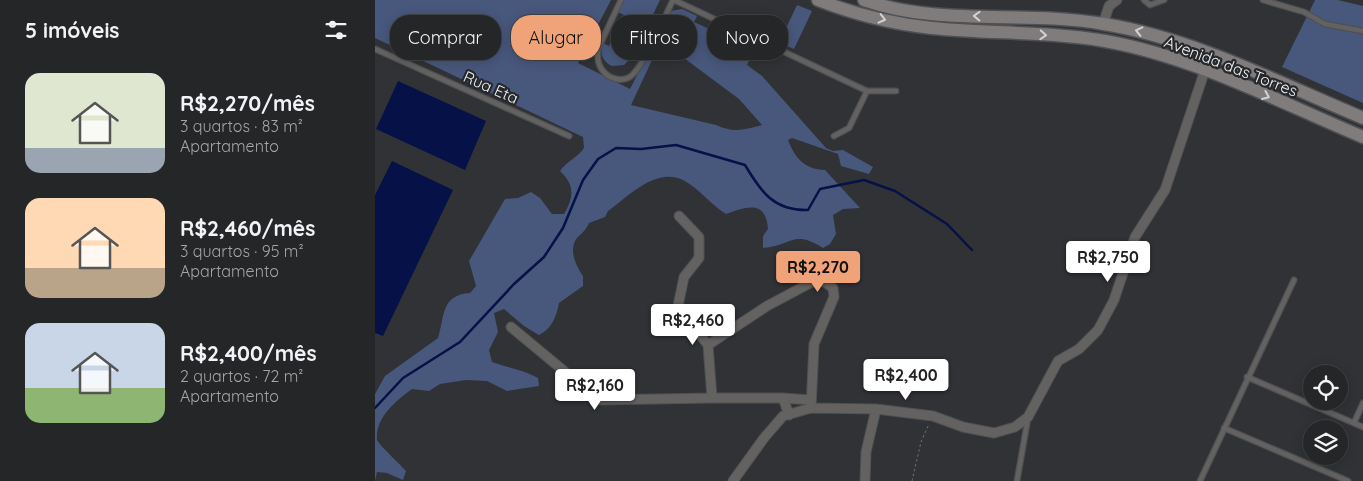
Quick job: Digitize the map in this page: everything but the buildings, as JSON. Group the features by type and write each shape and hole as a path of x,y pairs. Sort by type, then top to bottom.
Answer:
{"main road":[{"name":"Avenida das Torres","path":"818,0 889,21 931,28 1053,35 1107,41 1179,60 1363,137"},
{"name":"Avenida das Torres","path":"864,0 878,5 935,15 1037,18 1103,24 1185,44 1363,118"}],"street":[{"path":"1103,24 1109,6 1117,0"},
{"path":"511,327 599,400 783,398 811,404 933,416 963,427 994,433 1015,427 1028,417 1058,361 1079,349 1098,330 1114,300 1135,238 1165,190 1205,70"},
{"path":"679,216 699,237 699,258 684,277 678,306 708,345 712,398"},
{"path":"708,345 767,306 814,281 825,282 833,288 833,297 814,344 811,404"},
{"path":"783,398 789,415"},
{"path":"733,481 764,438 783,416 811,404"},
{"path":"865,481 867,443 876,409"}],"lane":[{"path":"614,15 621,0"},
{"path":"666,15 674,0 867,91 896,92"},
{"path":"1144,0 1150,5 1164,0"},
{"path":"1263,0 1304,12 1325,24 1363,31"},
{"path":"611,22 597,56 601,69 611,78 628,78 634,73 642,60"},
{"name":"Rua Eta","path":"375,49 569,136"},
{"path":"834,136 849,128 867,91"},
{"path":"1200,481 1294,280"},
{"path":"1247,377 1363,427"},
{"path":"1354,423 1363,403"},
{"path":"1017,481 1028,417"},
{"path":"1224,428 1348,481"}],"path":[{"path":"912,481 921,442 933,416"}],"shaded area":[{"path":"375,0 611,0 601,19 601,15 511,15 511,60 580,60 578,63 630,89 645,60 652,60 631,105 733,130 762,125 739,99 687,60 697,60 697,23 707,28 707,60 749,60 747,65 762,76 826,148 833,151 843,150 873,167 869,174 841,166 838,154 792,138 788,140 801,161 811,167 825,170 860,208 843,209 833,215 836,234 830,244 823,248 813,242 798,239 773,247 763,248 763,236 768,229 766,219 759,209 741,209 726,214 689,183 673,177 662,177 643,185 608,211 605,217 589,223 574,242 573,252 583,276 583,286 559,303 555,318 547,329 539,335 524,326 504,309 494,313 498,332 489,350 492,362 533,375 538,378 539,386 507,391 487,381 466,380 440,384 429,391 412,389 388,410 377,432 379,443 406,471 403,480 387,473 377,472 375,481 375,394 385,376 438,338 449,302 461,295 470,293 476,286 469,261 505,199 518,198 531,192 540,198 552,214 564,214 570,202 571,191 568,181 560,171 584,148 583,137 421,60 501,60 501,15 390,15 390,45 375,38"},
{"path":"623,0 660,0 653,15 624,15 618,12"},
{"path":"1315,0 1338,0 1363,6 1363,103 1282,67"},
{"path":"797,5 812,11 794,49 788,47 788,24"},
{"path":"682,9 695,15 668,15 670,11"},
{"path":"611,42 611,60 629,60 624,65 612,66 606,62 601,51 603,43 609,46"},
{"path":"398,81 486,121 465,170 376,129"},
{"path":"392,161 453,190 383,336 375,333 375,195"}],"waterway":[{"path":"375,408 403,378 460,342 514,284 544,257 563,228 583,180 598,159 616,148 641,149 676,145 745,165 757,184 770,198 786,207 796,209 808,210 820,189 864,180 895,191 947,224 972,250"}]}
